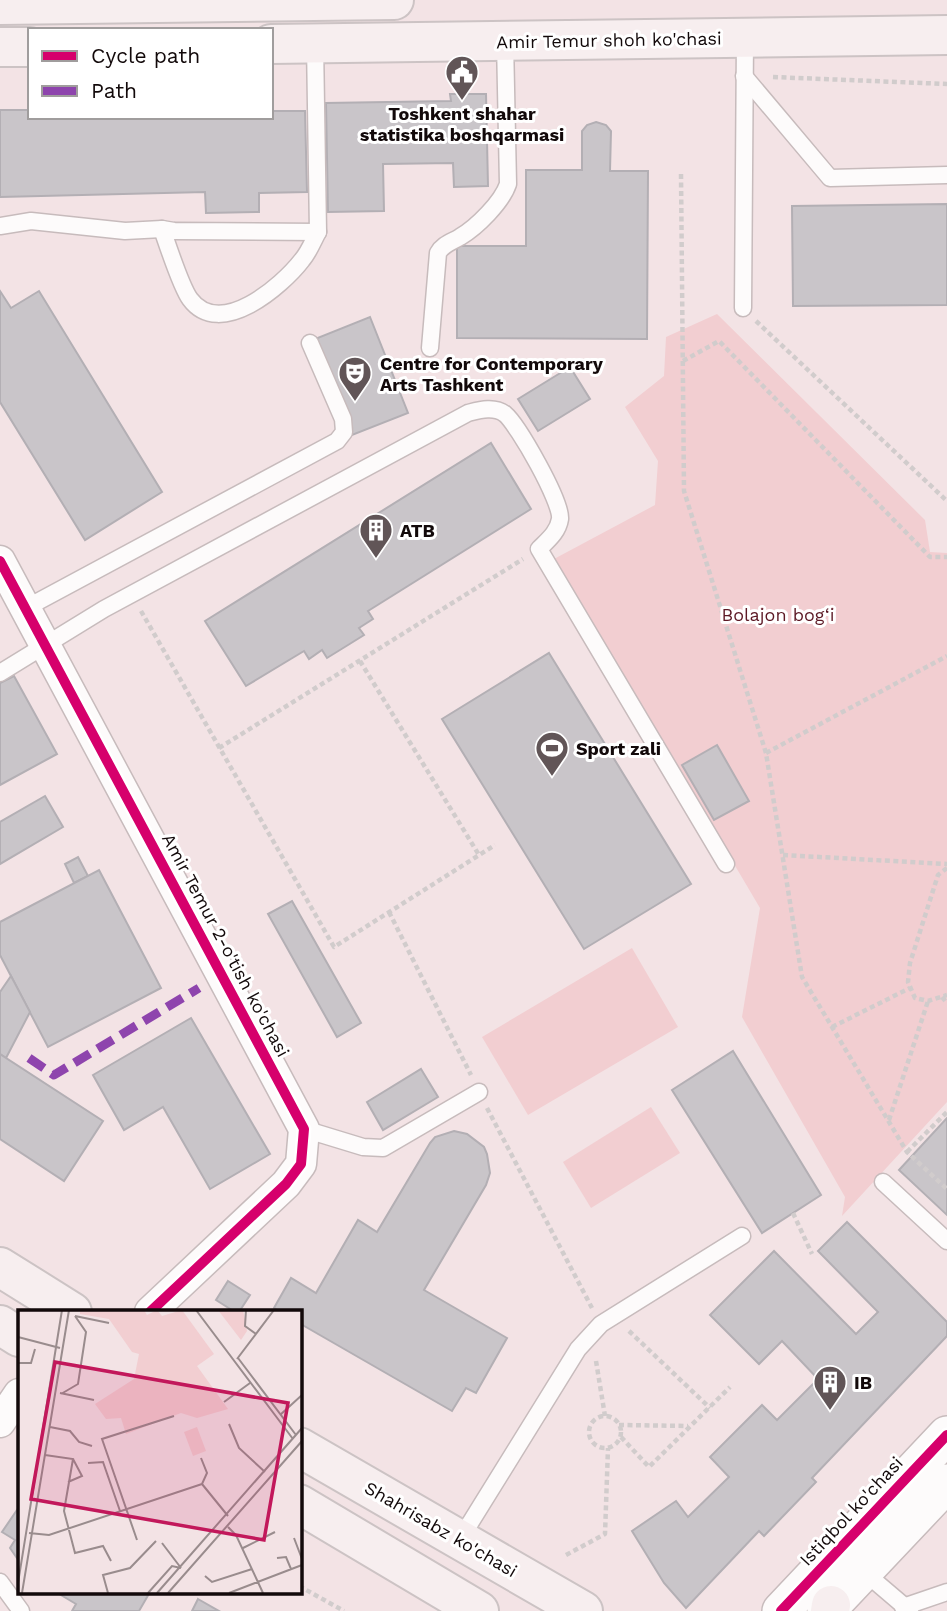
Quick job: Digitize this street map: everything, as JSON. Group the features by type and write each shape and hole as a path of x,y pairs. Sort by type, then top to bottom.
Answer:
{"main road":[{"path":"0,5 394,0"},
{"name":"Amir Temur shoh ko'chasi","path":"273,44 947,35"},
{"path":"0,47 28,47"},
{"path":"0,1266 69,1310"},
{"path":"0,1325 18,1336"},
{"name":"Shahrisabz ko'chasi","path":"301,1448 583,1611"},
{"path":"301,1505 479,1611"}],"street":[{"name":"Amir Temur 2-o'tish ko'chasi","path":"0,561 304,1129"},
{"path":"152,1310 286,1184 301,1164 304,1129"},
{"path":"0,1422 18,1395"},
{"name":"Istiqbol ko'chasi","path":"781,1611 947,1435"},
{"path":"829,1609 947,1483"}],"lane":[{"path":"743,309 745,38"},
{"path":"430,348 438,253 442,247 464,235 504,197 508,184 505,41"},
{"path":"162,229 190,299 204,311 239,311 292,272 304,258 318,232 315,43"},
{"path":"744,76 830,178 947,175"},
{"path":"0,226 31,221 125,231 162,229 318,232"},
{"path":"26,608 337,441 344,432 343,419 310,344"},
{"path":"0,673 131,595 468,413 487,409 503,413 517,428 557,499 560,518 554,534 539,549 726,864"},
{"path":"304,1129 363,1147 383,1148 479,1092"},
{"path":"883,1182 947,1241"},
{"path":"459,1541 578,1349 602,1324 742,1236"},
{"path":"863,1571 907,1609 947,1592"},
{"path":"0,1581 21,1611"}],"path":[{"path":"744,76 947,84"},
{"path":"681,174 684,491 766,753 802,977 907,1152 947,1189"},
{"path":"743,309 947,501"},
{"path":"683,361 719,341 930,557 947,557"},
{"path":"219,748 539,549"},
{"path":"131,595 334,947 495,845"},
{"path":"766,753 947,656"},
{"path":"360,661 479,855"},
{"path":"783,855 947,866"},
{"path":"947,866 938,876 910,963 908,982 915,998 928,1001 944,996 947,1003"},
{"path":"388,912 479,1092 602,1324 710,1408"},
{"path":"832,1027 910,988"},
{"path":"888,1121 928,1001"},
{"path":"907,1152 947,1112"},
{"path":"793,1213 812,1254"},
{"path":"602,1324 605,1416"},
{"path":"619,1424 621,1437 649,1467 730,1387"},
{"path":"621,1437 618,1443 608,1448 598,1448 588,1433 592,1422 605,1416 611,1417 619,1424 690,1426"},
{"path":"566,1555 605,1534 608,1448"},
{"path":"301,1587 344,1611"}],"green space":[{"name":"Bolajon bog‘i","path":"717,314 925,520 930,552 947,553 947,1102 842,1216 845,1197 742,1017 760,908 554,559 655,505 658,461 625,407 664,376 666,337"},
{"path":"632,948 678,1027 528,1115 482,1037"},
{"path":"651,1107 680,1153 591,1208 563,1162"}],"building":[{"path":"450,94 486,94 488,186 454,187 453,163 383,164 384,211 328,212 326,103 451,101"},
{"path":"0,110 28,110 28,119 273,119 273,111 305,111 307,192 259,193 259,212 206,213 205,192 0,197"},
{"path":"596,122 606,125 611,131 610,171 648,171 647,339 457,338 457,246 526,246 526,170 582,170 582,131 587,125"},
{"path":"947,204 947,305 793,306 792,206"},
{"path":"0,291 11,308 39,291 162,492 85,540 0,402"},
{"path":"370,317 408,413 352,435 315,339"},
{"path":"570,367 590,399 538,431 518,399"},
{"name":"ATB","path":"491,443 531,509 368,611 373,619 359,628 364,635 348,645 327,658 322,650 309,659 304,651 246,686 205,621"},
{"name":"Sport zali","path":"549,653 691,884 584,949 442,719"},
{"path":"14,676 57,754 0,785 0,683"},
{"path":"717,745 749,801 714,820 682,765"},
{"path":"45,796 63,827 0,864 0,822"},
{"path":"78,857 88,876 74,883 65,864"},
{"path":"99,870 161,988 48,1047 0,955 0,922"},
{"path":"292,901 361,1023 337,1037 268,914"},
{"path":"11,976 30,1012 6,1058 0,1054 0,992"},
{"path":"191,1018 270,1154 210,1189 163,1107 124,1130 93,1075"},
{"path":"733,1051 821,1195 762,1233 672,1090"},
{"path":"0,1054 103,1121 64,1181 0,1139"},
{"path":"421,1069 438,1097 383,1130 367,1102"},
{"path":"947,1118 947,1215 899,1170"},
{"path":"454,1131 467,1134 484,1147 490,1173 486,1185 424,1290 507,1338 476,1393 466,1388 452,1411 301,1324 301,1310 274,1308 291,1278 316,1293 358,1220 377,1232 435,1137"},
{"name":"IB","path":"847,1222 947,1322 947,1336 812,1478 816,1482 764,1536 759,1531 686,1608 664,1583 632,1531 676,1501 688,1517 729,1477 710,1457 762,1405 777,1420 818,1379 782,1341 759,1364 710,1315 774,1251 856,1334 878,1312 818,1251"},
{"path":"228,1281 250,1295 240,1310 232,1310 216,1300"},
{"path":"18,1508 18,1560 10,1548 15,1540 2,1532"},
{"path":"59,1594 149,1594 139,1611 72,1611 76,1604"},
{"path":"198,1599 219,1611 192,1611"}],"marked path":[{"path":"29,1058 54,1075 199,988"}],"cycle path":[{"path":"0,561 304,1129 301,1164 286,1184 152,1310"},
{"path":"781,1611 947,1435"}],"place":[{"name":"Toshkent shahar statistika boshqarmasi","path":"462,102"},
{"name":"Centre for Contemporary Arts Tashkent","path":"355,403"},
{"name":"ATB","path":"376,560"},
{"name":"Sport zali","path":"552,778"},
{"name":"IB","path":"830,1412"}]}
